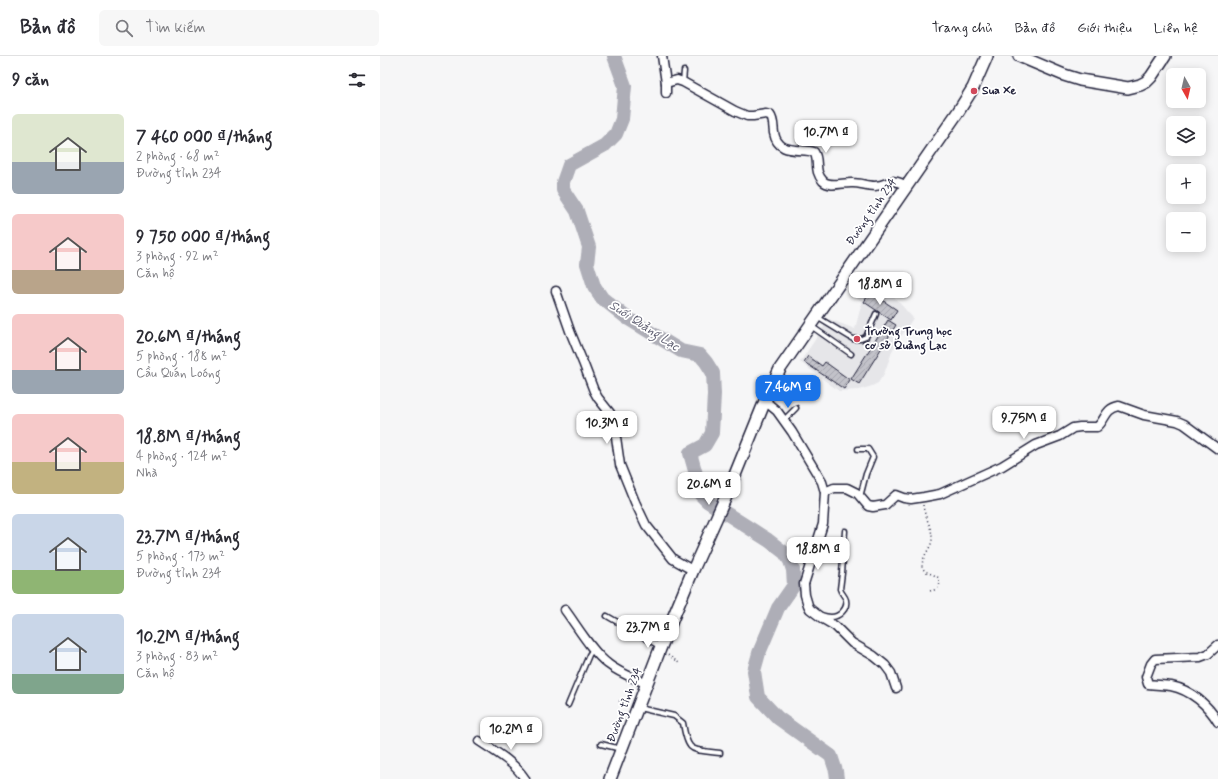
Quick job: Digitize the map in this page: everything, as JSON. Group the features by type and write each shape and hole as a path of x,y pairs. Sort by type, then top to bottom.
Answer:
{"main road":[{"name":"Đường tỉnh 234","path":"610,779 693,570 712,530 765,402 784,364 967,99 987,56"},
{"path":"1019,56 1064,75 1080,80 1128,88 1135,87 1146,82 1165,56"}],"street":[{"path":"662,56 666,93"},
{"path":"666,83 677,80 683,82 735,111 747,116 770,115 773,121 775,137 779,143 791,150 814,152 816,155 816,168 818,174 826,183 853,183 874,186 893,181 907,186"},
{"path":"556,291 594,391 610,413 614,423 620,465 646,525 673,559 693,570"},
{"path":"765,402 777,411 784,420 822,482 825,492 823,524 804,584 806,600 810,609 835,626 852,643 874,656 885,665 891,673 896,688"},
{"path":"825,492 834,488 846,488 854,491 868,506 873,507 885,505 896,495 907,499 940,494 1002,466 1036,445 1063,435 1073,428 1097,427 1109,410 1116,406 1122,406 1144,415 1177,421 1184,424 1218,449"},
{"path":"565,610 593,648 607,664 647,684"},
{"path":"1218,645 1208,654 1200,657 1155,659 1151,664 1146,677 1148,684 1177,688 1193,696 1206,706 1218,722"},
{"path":"479,741 511,762 525,779"}],"lane":[{"path":"683,82 684,71"},
{"path":"814,321 856,339 866,337 876,314"},
{"path":"814,321 851,354"},
{"path":"784,420 796,408"},
{"path":"858,450 868,449 873,457 866,474 860,497"},
{"path":"815,613 832,617 841,613 845,608 846,598 840,589 844,530"},
{"path":"607,616 661,648"},
{"path":"568,705 593,648"},
{"path":"638,707 674,716 683,723 687,744 693,750 720,754"},
{"path":"601,744 622,749"}],"path":[{"path":"924,497 924,512 930,526 932,542 925,553 922,567 926,572 938,577 940,580 940,586 929,591"},
{"path":"661,648 679,663"}],"shaded area":[{"name":"Trường Trung học cơ sở Quảng Lạc","path":"878,279 913,318 893,349 884,374 878,383 859,390 839,391 800,362 829,319 855,329 862,302 854,295 869,289"}],"building":[{"path":"870,292 897,310 891,320 864,302"},
{"path":"888,320 896,325 859,384 851,379"},
{"path":"808,356 822,366 825,362 850,380 844,389 804,362"}],"waterway":[{"name":"Suối Quảng Lạc","path":"614,56 625,86 622,119 616,134 605,145 569,165 563,182 563,190 577,211 589,247 587,264 594,286 602,298 627,318 681,351 700,355 713,373 714,394 712,433 705,445 690,453 701,495 707,501 768,540 785,553 793,570 794,585 778,608 759,653 754,671 758,697 778,718 831,756 837,779"}],"place":[{"name":"Sua Xe","path":"974,91"},
{"name":"Trường Trung học cơ sở Quảng Lạc","path":"857,339"}]}
